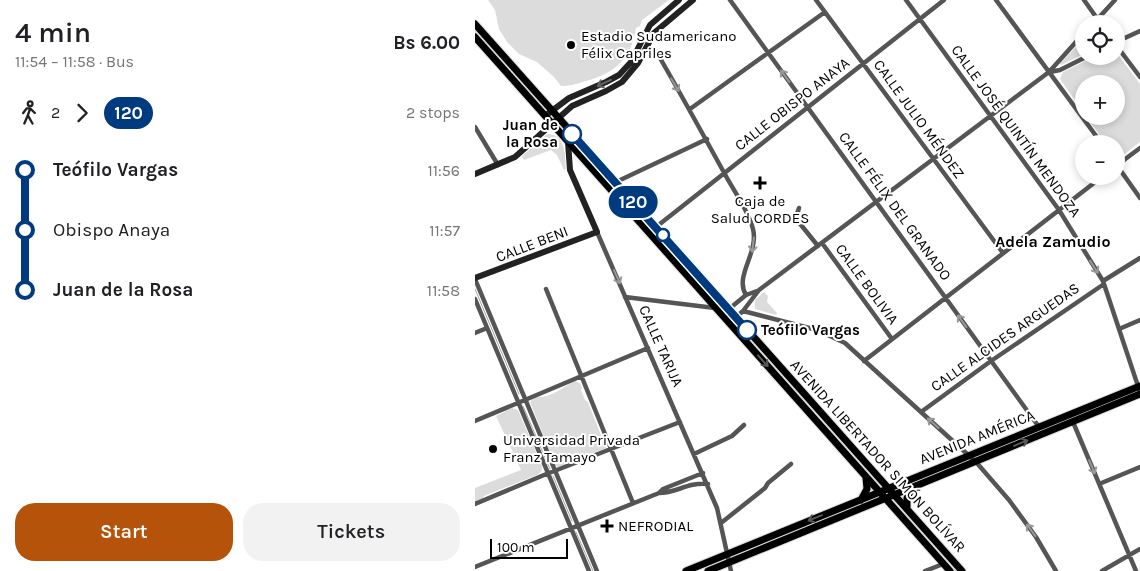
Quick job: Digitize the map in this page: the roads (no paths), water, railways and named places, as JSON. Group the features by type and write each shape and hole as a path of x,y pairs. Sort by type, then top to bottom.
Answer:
{"main road":[{"path":"545,116 569,98 619,75 631,62 646,31 655,20 679,0"},
{"path":"475,174 515,157 576,104 622,82 638,63 652,35 693,0"},
{"path":"655,20 661,26"},
{"name":"AVENIDA LIBERTADOR SIMÓN BOLÍVAR","path":"475,24 962,571"},
{"name":"AVENIDA LIBERTADOR SIMÓN BOLÍVAR","path":"475,37 950,571"},
{"name":"CALLE TARIJA","path":"568,142 570,170 597,232"},
{"name":"CALLE BENI","path":"475,279 597,232"},
{"name":"AVENIDA AMÉRICA","path":"707,571 1073,422 1139,390"},
{"name":"AVENIDA AMÉRICA","path":"686,571 1039,427 1139,390"},
{"path":"861,500 867,489 865,476"},
{"path":"907,510 907,498 912,488"}],"street":[{"name":"CALLE FÉLIX DEL GRANADO","path":"730,0 1039,427"},
{"name":"CALLE JULIO MÉNDEZ","path":"816,0 1003,253"},
{"name":"CALLE JOSÉ QUINTÍN MENDOZA","path":"907,0 1059,210 1104,282 1139,390"},
{"name":"CALLE OBISPO ANAYA","path":"656,227 945,0"},
{"path":"995,0 1095,135"},
{"path":"1084,0 1094,15"},
{"path":"1101,15 1115,0"},
{"path":"690,109 825,12"},
{"path":"1125,38 1140,31"},
{"path":"729,309 746,296 759,290 820,245 1049,72 1075,43"},
{"path":"646,48 654,51 660,58 751,222 753,250 742,280 746,296"},
{"path":"1125,56 1140,78"},
{"path":"1049,72 1060,70 1075,62"},
{"path":"475,127 498,165"},
{"path":"615,182 707,140"},
{"path":"1125,159 1140,148"},
{"path":"1125,176 1140,198"},
{"path":"864,361 1091,185"},
{"name":"CALLE BOLIVIA","path":"799,208 797,220 820,245 892,339"},
{"name":"CALLE TARIJA","path":"597,232 708,484 721,523 731,571"},
{"name":"CALLE ALCIDES ARGUEDAS","path":"921,412 1140,258"},
{"path":"475,279 597,571"},
{"path":"546,289 633,503"},
{"path":"736,317 759,290"},
{"path":"625,297 715,308"},
{"path":"475,299 589,571"},
{"path":"743,310 831,335 845,343 976,462 1009,500 1036,537 1056,571"},
{"path":"1119,329 1140,320"},
{"path":"475,333 487,328"},
{"path":"475,421 648,348"},
{"path":"475,504 680,422"},
{"path":"1073,422 1136,571"},
{"path":"694,454 732,436 744,425"},
{"path":"721,523 765,488 768,483 791,464"},
{"path":"1099,484 1140,467"},
{"path":"659,493 663,489 703,473"},
{"path":"475,567 659,493 667,493 696,483 708,484"},
{"path":"1102,571 1140,548"},
{"path":"925,571 943,564"}],"waterway":[{"path":"475,289 519,394"},
{"path":"523,406 550,469"},
{"path":"553,476 572,521"},
{"path":"576,532 593,571"}],"place":[{"name":"Estadio Sudamericano Félix Capriles","path":"571,45"},
{"name":"Juan de la Rosa","path":"572,134"},
{"name":"Caja de Salud CORDES","path":"760,183"},
{"name":"Teófilo Vargas","path":"747,330"},
{"name":"Universidad Privada Franz Tamayo","path":"493,449"},
{"name":"NEFRODIAL","path":"607,526"}],"district":[{"name":"Adela Zamudio","path":"1053,241"}]}
